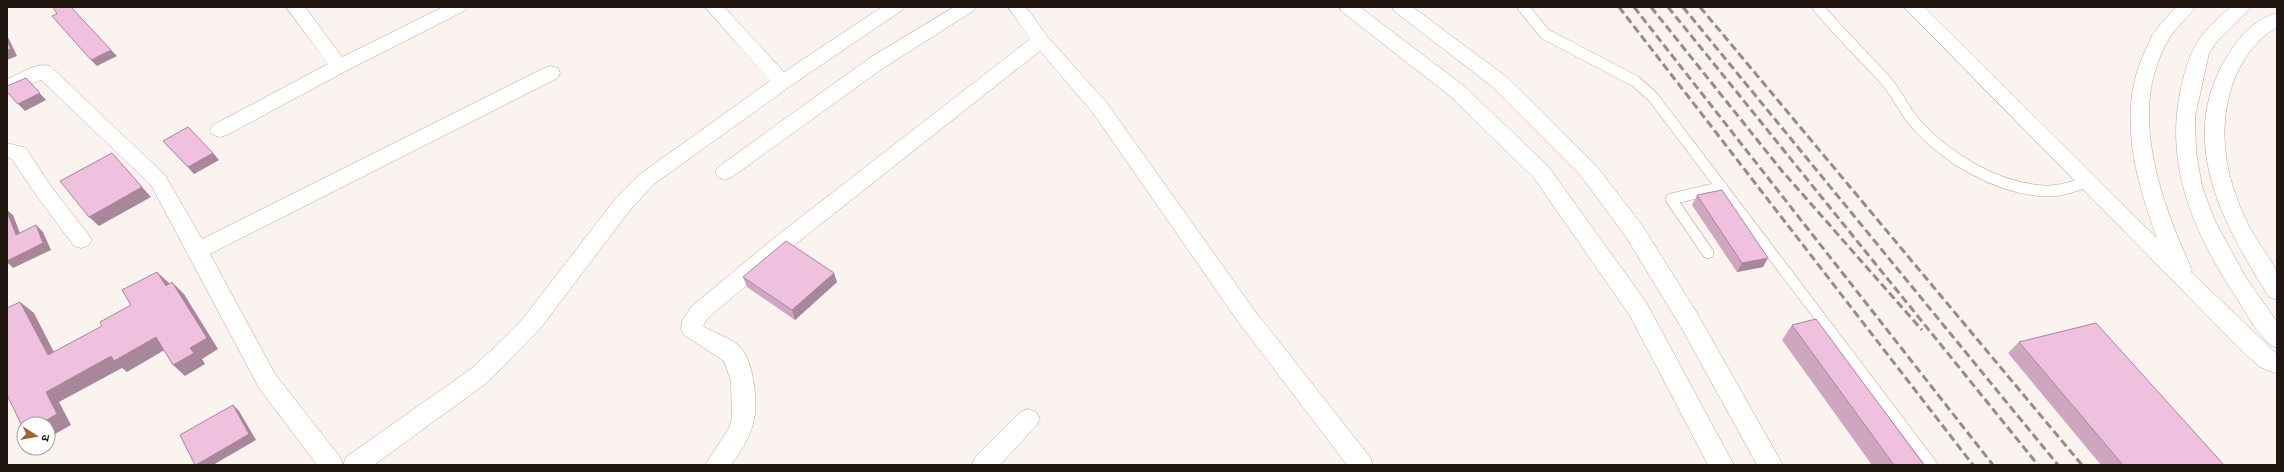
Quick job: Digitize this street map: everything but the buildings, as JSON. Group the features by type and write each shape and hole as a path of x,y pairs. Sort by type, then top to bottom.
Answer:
{"street":[{"path":"295,7 339,66"},
{"path":"220,130 339,66 458,7"},
{"path":"714,7 782,82"},
{"path":"355,465 480,375 512,344 532,323 623,204 647,180 782,82 894,7"},
{"path":"725,172 878,62 967,7"},
{"path":"1017,7 1041,40 1100,108 1247,317 1361,465"},
{"path":"1348,7 1457,91 1540,172 1638,309 1721,465"},
{"path":"1401,7 1501,83 1588,170 1634,231 1689,320 1770,465"},
{"path":"1913,7 2251,345 2268,360 2277,364"},
{"path":"2186,7 2172,19 2158,38 2149,58 2143,78 2140,122 2150,187 2169,244 2187,282"},
{"path":"2243,7 2204,45 2200,53 2188,94 2183,126 2185,156 2197,199 2209,231 2228,270 2277,339"},
{"path":"2272,7 2277,9"},
{"path":"2277,19 2251,36 2229,69 2215,114 2215,157 2227,199 2245,238 2277,291"},
{"path":"717,465 743,427 746,414 746,403 739,366 735,357 728,350 697,335 692,329 693,322 700,312 781,244 1041,40"},
{"path":"7,87 43,71 158,180 198,251 267,381 331,465"},
{"path":"198,251 551,73"},
{"path":"7,150 19,153 43,190 81,240"},
{"path":"984,465 1028,419"}],"lane":[{"path":"1523,7 1545,34 1636,81 1653,97 1932,465"},
{"path":"1818,7 1888,84 1916,124 1946,152 1978,169 2026,188 2044,191 2062,190 2087,182"},
{"path":"1708,253 1671,199 1722,187"}],"railway":[{"path":"1619,7 1973,465"},
{"path":"1634,7 1993,465"},
{"path":"1651,7 1782,171 1922,330"},
{"path":"1668,7 2038,465"},
{"path":"1683,7 2058,465"},
{"path":"1700,7 2082,465"}]}
